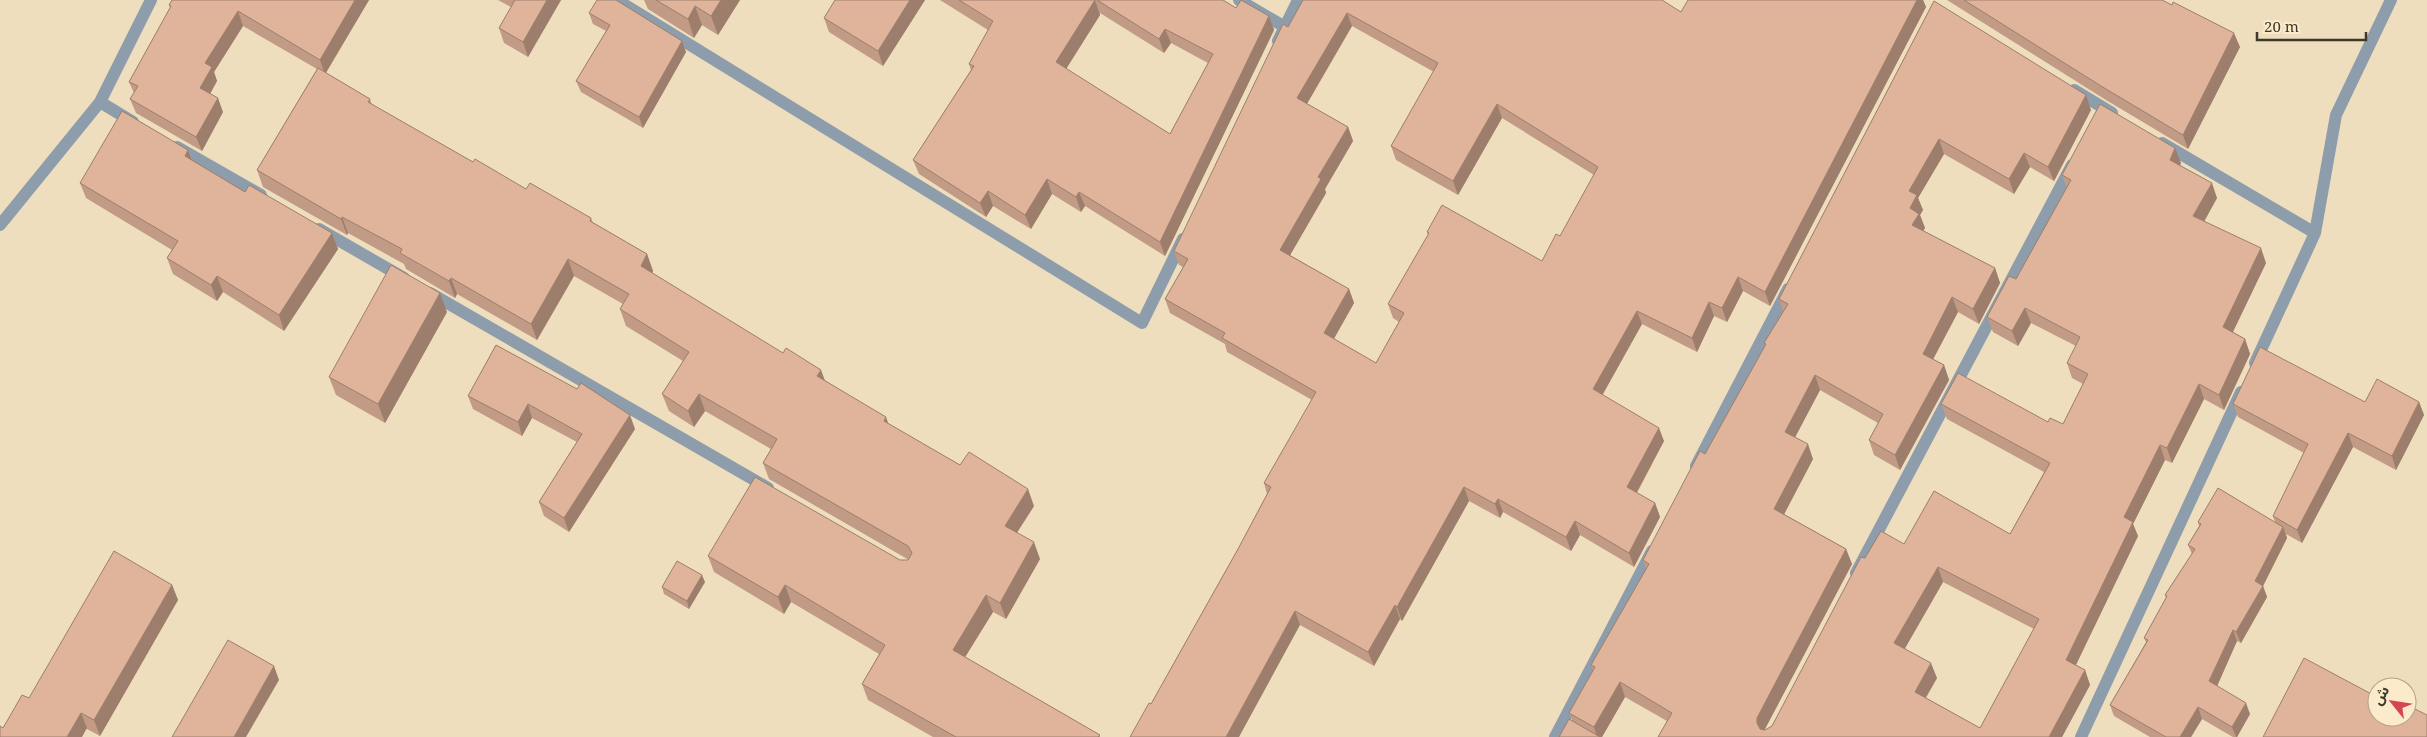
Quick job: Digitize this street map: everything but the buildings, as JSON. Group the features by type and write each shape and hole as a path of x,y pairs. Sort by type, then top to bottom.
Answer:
{"street":[{"path":"0,225 100,102 151,0"},
{"path":"617,0 1142,323 1190,224"},
{"path":"1239,0 1285,27"},
{"path":"1272,54 1298,0"},
{"path":"2081,737 2315,233 2336,114 2389,4 2376,0"},
{"path":"2061,81 2100,112 2119,118"},
{"path":"100,102 143,127"},
{"path":"2153,138 2315,233"},
{"path":"169,142 272,202"},
{"path":"1850,583 2079,152"},
{"path":"307,222 781,496"},
{"path":"1688,481 1794,277"},
{"path":"1555,737 1656,542"}]}
